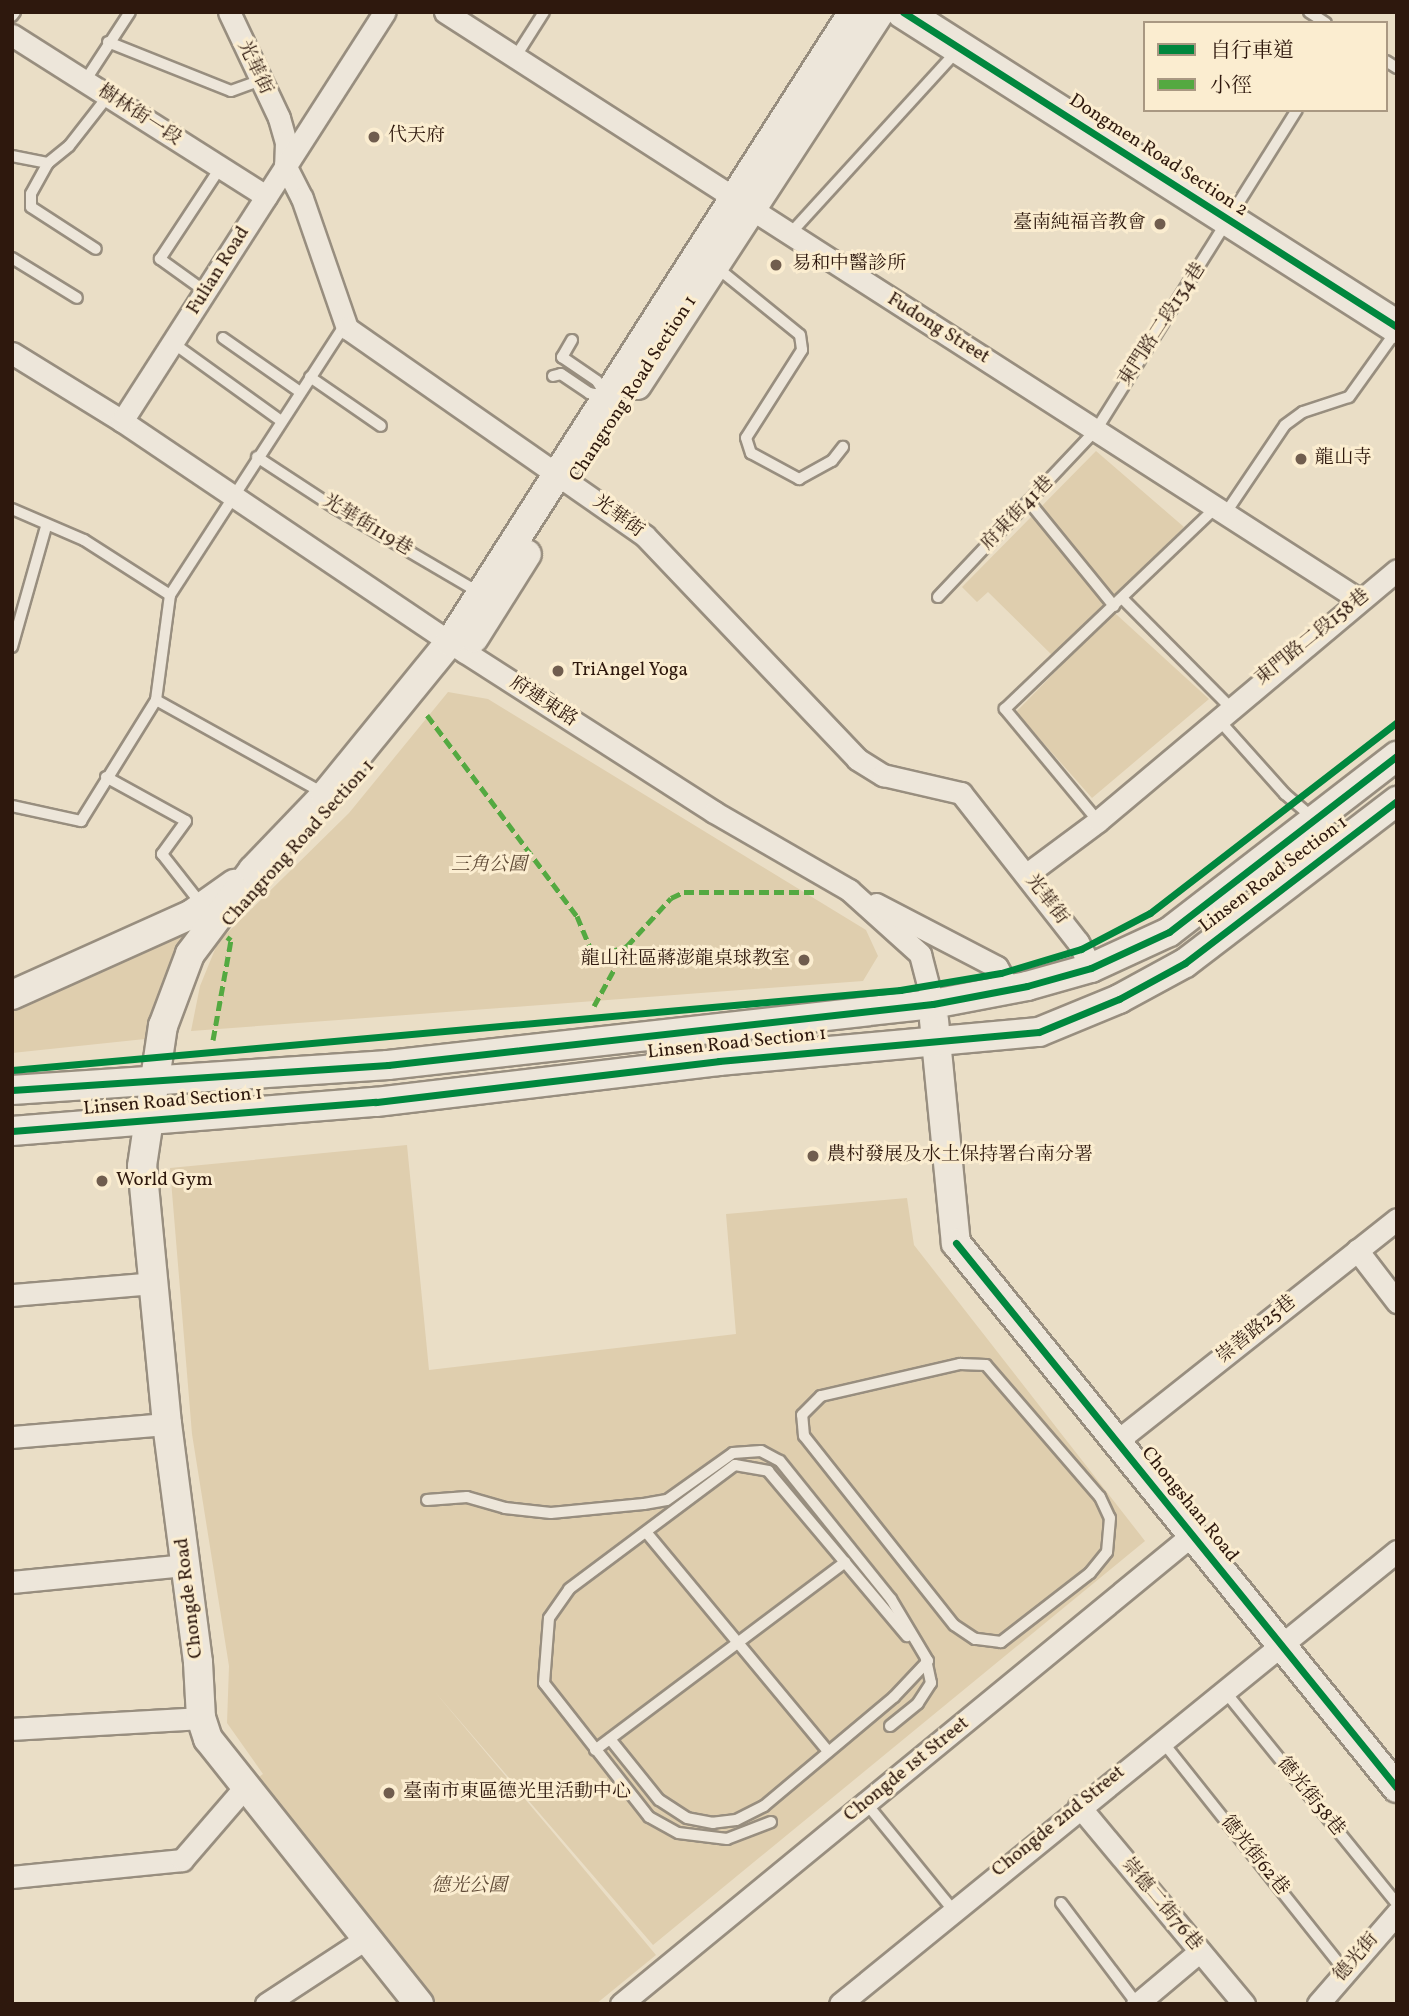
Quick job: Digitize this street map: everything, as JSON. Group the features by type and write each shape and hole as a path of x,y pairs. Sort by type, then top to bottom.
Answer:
{"main road":[{"name":"Dongmen Road Section 2","path":"903,12 1397,328"}],"street":[{"name":"光華街","path":"229,12 258,81 279,118 286,142 285,165 346,324 645,536 857,759 883,775 961,793 1078,942 1091,968"},
{"name":"Fulian Road","path":"122,421 385,12"},
{"name":"Fudong Street","path":"445,12 1360,600"},
{"name":"Changrong Road Section 1","path":"159,1079 172,994 190,954 253,870 457,647 480,593 715,266 742,201 853,12"},
{"name":"Changrong Road Section 1","path":"148,1120 159,1079 214,938 343,800 457,647 564,478 606,397 742,201 880,12"},
{"name":"樹林街一段","path":"12,35 266,196"},
{"path":"12,353 122,421"},
{"name":"府連東路","path":"122,421 234,501 457,647 715,812 849,890 920,954 933,1004"},
{"name":"東門路二段158巷","path":"1027,874 1098,821 1223,711 1397,569"},
{"name":"Linsen Road Section 1","path":"12,1090 388,1065 933,1004 1009,989 1091,968 1169,932 1397,756"},
{"name":"Linsen Road Section 1","path":"12,1131 376,1102 936,1039 1039,1031 1119,999 1185,963 1397,801"},
{"path":"12,995 202,906 253,870"},
{"path":"849,890 997,967 1009,989"},
{"name":"Chongshan Road","path":"933,1004 956,1243 1397,1788"},
{"name":"Chongde Road","path":"148,1120 142,1166 167,1424 187,1565 201,1718 208,1739 419,2004"},
{"name":"崇善路25巷","path":"1117,1441 1397,1219"},
{"path":"1357,1250 1397,1302"},
{"path":"12,1295 154,1283"},
{"path":"12,1437 167,1424"},
{"name":"Chongde 1st Street","path":"621,2004 1192,1535"},
{"name":"Chongde 2nd Street","path":"840,2004 952,1909 1397,1551"},
{"path":"12,1582 187,1565"},
{"path":"12,1730 201,1718"},
{"path":"12,1877 182,1860 245,1787"},
{"name":"崇德二街76巷","path":"1079,1806 1244,2004"},
{"name":"德光街","path":"1318,2004 1397,1913"},
{"path":"266,2004 367,1938"},
{"path":"1137,2004 1200,1951"}],"lane":[{"path":"85,81 130,12"},
{"path":"516,56 544,12"},
{"path":"108,42 231,90 258,81"},
{"path":"789,235 960,48"},
{"path":"96,249 31,207 31,194 48,163 69,146 108,96"},
{"name":"東門路二段134巷","path":"1096,430 1230,221 1296,112"},
{"path":"12,156 48,163"},
{"path":"206,292 160,259 220,169"},
{"path":"12,258 77,298"},
{"path":"715,266 800,335 802,350 746,438 751,453 799,479 832,461 844,447"},
{"path":"12,806 81,821 156,700 170,595 234,501 257,457 346,324"},
{"path":"1098,821 1005,709 1118,602 1220,511 1285,425 1303,412 1349,397 1397,328"},
{"path":"223,338 300,392"},
{"path":"572,340 562,357 597,381 606,397"},
{"path":"173,342 281,421"},
{"path":"553,376 561,374 589,393 606,397"},
{"path":"310,377 381,426"},
{"name":"府東街41巷","path":"938,597 1030,503 1096,430"},
{"name":"光華街119巷","path":"257,457 335,508 480,593"},
{"path":"1030,503 1118,602 1223,711 1314,819 1342,843"},
{"path":"12,509 46,527 84,540 170,595"},
{"path":"12,647 46,527"},
{"path":"156,700 325,794"},
{"path":"106,777 186,821 162,854 202,906"},
{"path":"960,1364 986,1365 1100,1497 1110,1518 1107,1552 1090,1573 1001,1642 975,1639 954,1625 824,1462 804,1436 802,1415 821,1395 960,1364"},
{"path":"427,1500 467,1497 505,1508 551,1513 644,1504 667,1500 733,1453 761,1451 780,1461 891,1599 928,1661 931,1684 918,1703 890,1726"},
{"path":"771,1822 727,1839 678,1833 649,1817 544,1683 549,1618 569,1589 735,1465 768,1471 928,1661"},
{"path":"646,1532 740,1641 828,1751"},
{"path":"595,1751 845,1562"},
{"path":"610,1739 659,1800 687,1818 713,1823 736,1820 764,1806 894,1697 928,1661"},
{"name":"德光街58巷","path":"1223,1689 1397,1904"},
{"name":"德光街62巷","path":"1161,1741 1346,1972"},
{"path":"866,1803 952,1909"},
{"path":"1061,1903 1137,2004"}],"green space":[{"path":"1096,451 1184,527 1105,604 1209,699 1092,798 1016,712 1062,665 988,592 977,602 962,587"},
{"name":"三角公園","path":"448,692 488,699 866,930 878,956 863,981 191,1031 200,986 218,942 349,813"},
{"path":"184,927 196,929 171,963 145,1039 12,1053 12,1012"},
{"name":"德光公園","path":"407,1145 429,1370 736,1334 726,1214 907,1198 914,1245 1145,1541 653,1945 435,1692 656,1955 596,2004 437,2004 252,1782 263,1774 227,1723 229,1666 192,1434 170,1168"}],"marked path":[{"path":"427,715 577,916 594,957 627,946"},
{"path":"594,1006 627,946 671,898 684,892 817,892"},
{"path":"213,1040 231,940 227,937"}],"cycle path":[{"path":"903,12 1397,327"},
{"path":"12,1070 900,990 1001,973 1081,949 1150,913 1397,722"},
{"path":"12,1090 388,1065 933,1004 1027,986 1091,968 1169,932 1397,756"},
{"path":"12,1131 376,1102 719,1061 1039,1032 1119,999 1185,963 1397,801"},
{"path":"956,1243 1397,1788"}],"place":[{"name":"代天府","path":"374,137"},
{"name":"臺南純福音教會","path":"1160,224"},
{"name":"易和中醫診所","path":"776,265"},
{"name":"龍山寺","path":"1301,459"},
{"name":"TriAngel Yoga","path":"558,671"},
{"name":"龍山社區蔣澎龍桌球教室","path":"804,960"},
{"name":"農村發展及水土保持署台南分署","path":"813,1156"},
{"name":"World Gym","path":"102,1181"},
{"name":"臺南市東區德光里活動中心","path":"389,1793"}]}
